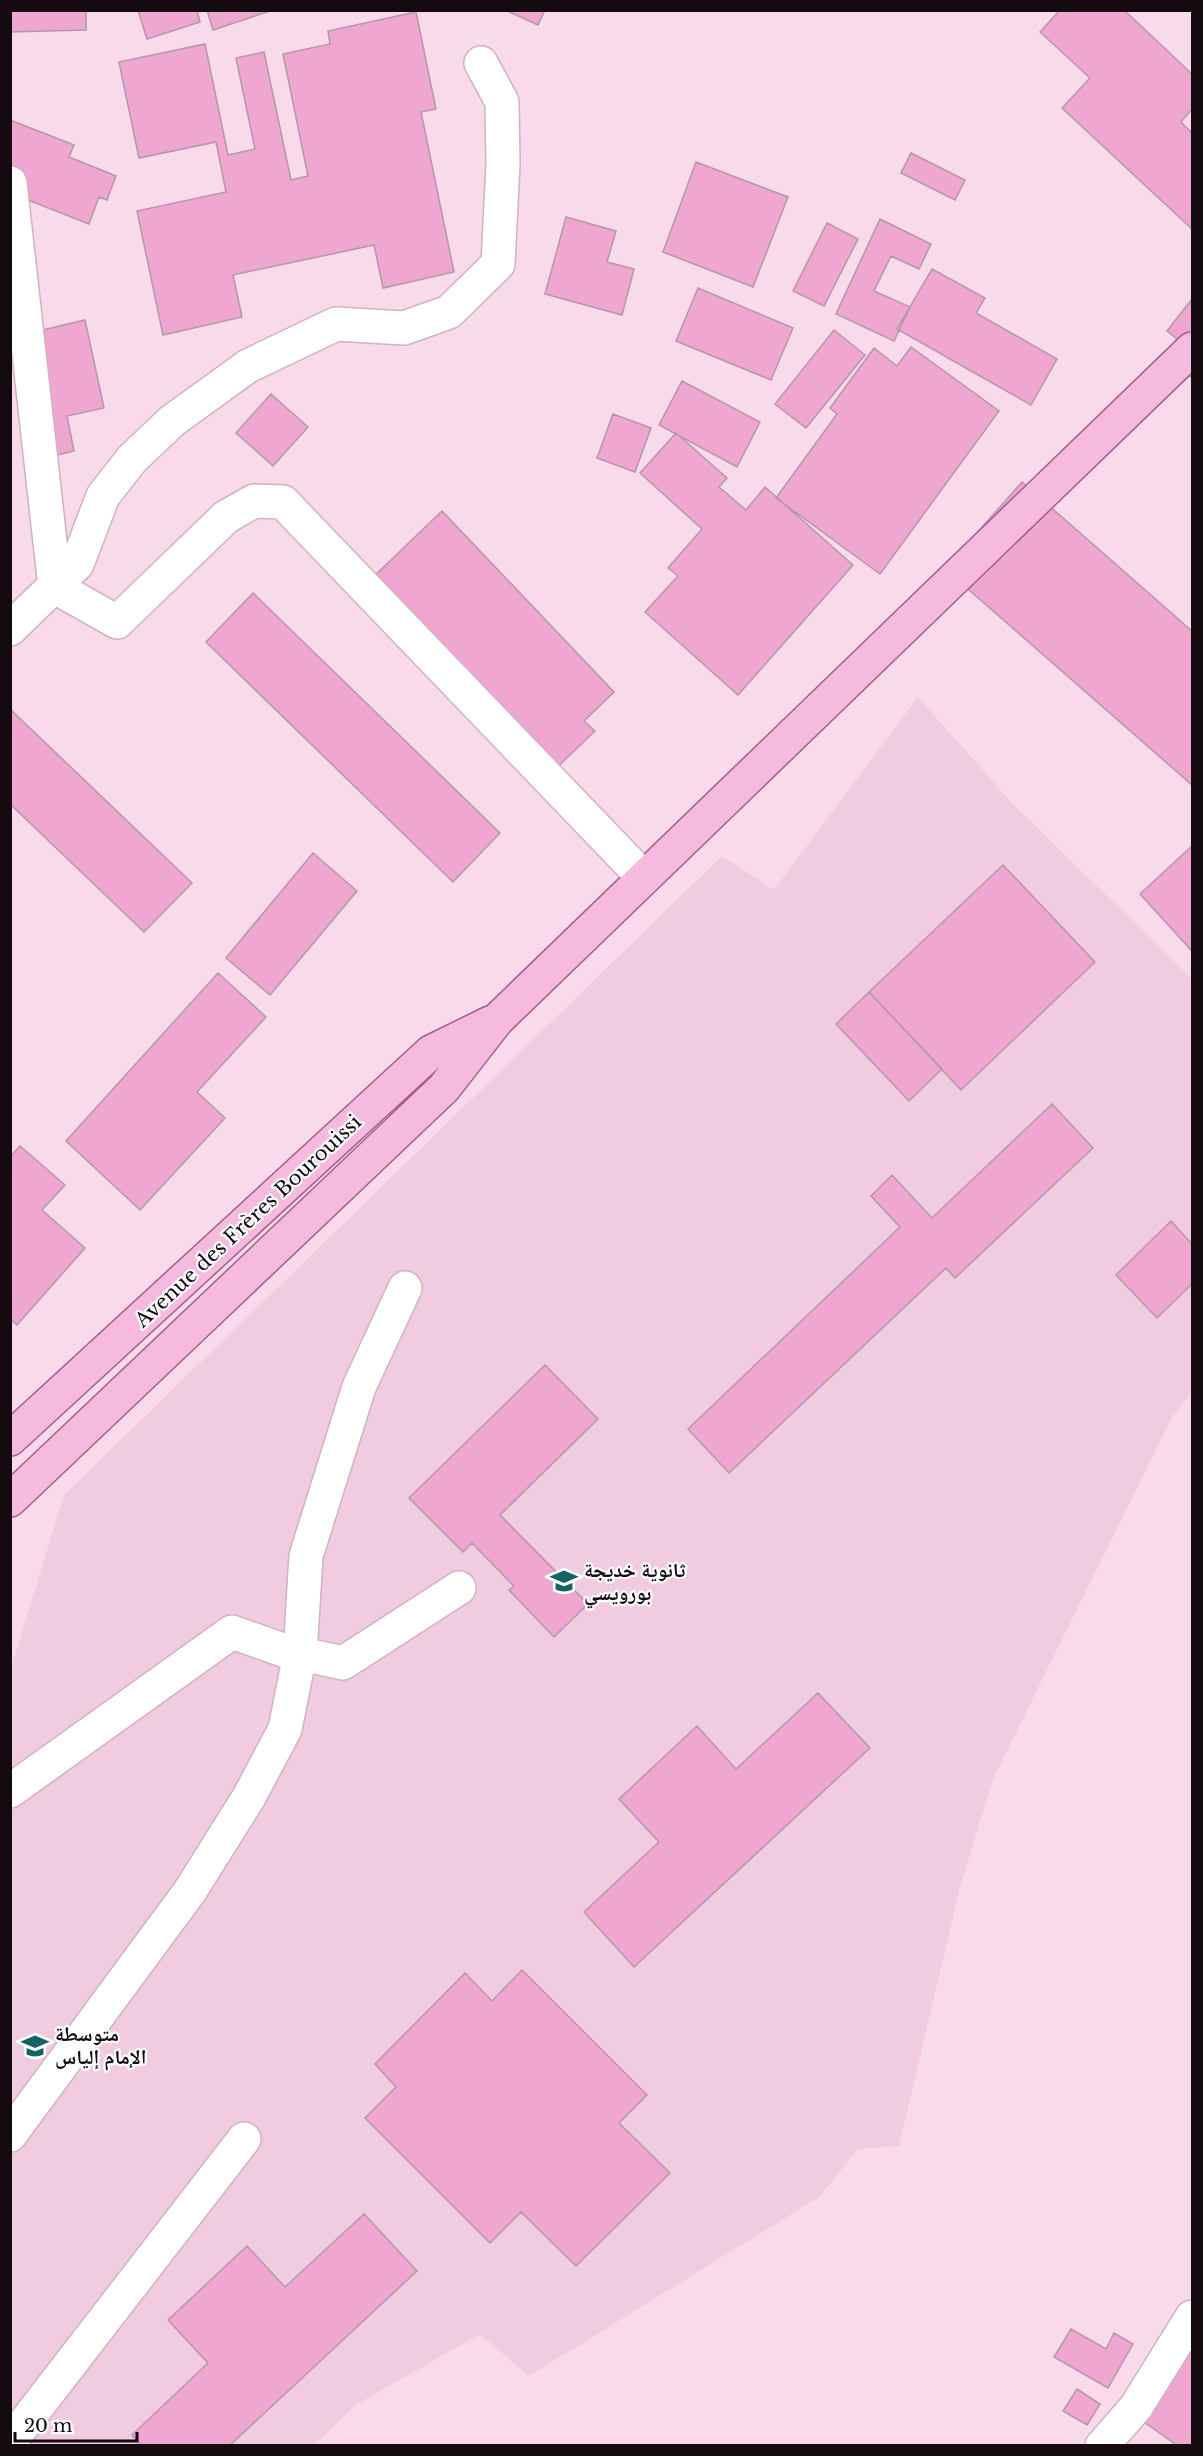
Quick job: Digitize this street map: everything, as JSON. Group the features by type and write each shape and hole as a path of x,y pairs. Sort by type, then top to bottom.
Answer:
{"main road":[{"path":"10,1500 444,1088 497,1020 1192,349"},
{"name":"Avenue des Frères Bourouissi","path":"10,1439 431,1052 497,1020"}],"street":[{"path":"10,629 76,564 103,496 132,459 172,422 248,366 336,324 404,328 448,312 498,264 503,164 502,102 481,63"},
{"path":"10,183 55,587"},
{"path":"55,587 117,622 226,517 254,501 283,502 644,878"},
{"path":"10,2135 190,1891 249,1797 285,1729 300,1654 306,1556 359,1387 405,1288"},
{"path":"10,1791 232,1632 283,1650 343,1663 459,1588"},
{"path":"10,2442 244,2139"},
{"path":"1102,2445 1136,2407 1192,2317"}],"shaded area":[{"name":"ثانوية خديجة بورويسي","path":"918,697 1011,802 1192,979 1192,1392 1172,1417 993,1779 960,1887 899,2146 858,2149 819,2197 529,2376 480,2334 357,2404 314,2445 11,2445 11,1668 64,1495 722,856 774,890"}],"building":[{"path":"10,10 86,10 86,30 10,32"},
{"path":"138,10 197,10 200,22 147,39"},
{"path":"207,10 273,10 213,30"},
{"path":"505,10 545,10 538,25"},
{"path":"1060,10 1124,10 1192,74 1192,109 1181,122 1192,133 1192,229 1062,108 1090,78 1040,32"},
{"path":"416,12 436,109 421,112 454,272 383,288 374,245 233,275 242,317 163,335 137,211 226,192 216,142 139,158 119,62 205,44 228,155 255,149 236,58 264,52 291,180 308,176 283,54 330,44 328,31"},
{"path":"10,120 74,145 69,157 116,176 107,200 99,197 89,224 10,193"},
{"path":"911,153 965,180 955,200 901,173"},
{"path":"696,162 788,197 753,287 663,252"},
{"path":"566,217 616,231 607,262 634,269 622,315 545,294"},
{"path":"880,219 931,244 919,269 891,256 874,291 910,307 894,341 836,314"},
{"path":"827,223 858,239 824,306 793,291"},
{"path":"932,269 985,298 976,313 1057,359 1031,405 897,329"},
{"path":"698,288 793,328 771,380 676,341"},
{"path":"1192,299 1192,378 1164,356 1177,339 1167,331"},
{"path":"85,320 104,408 67,416 74,451 40,459 13,337"},
{"path":"834,330 865,355 806,428 775,404"},
{"path":"911,347 999,411 880,574 776,498 837,414 830,408 874,348 897,366"},
{"path":"682,381 760,422 737,467 659,425"},
{"path":"271,394 308,427 273,466 236,433"},
{"path":"613,414 651,428 635,472 597,458"},
{"path":"676,433 727,478 719,487 746,510 765,487 853,565 738,695 645,612 678,576 668,568 702,529 640,473"},
{"path":"1022,482 1192,631 1192,785 945,569"},
{"path":"442,511 614,692 584,721 595,731 549,775 367,583"},
{"path":"253,593 500,833 453,882 206,642"},
{"path":"10,709 192,883 144,932 10,804"},
{"path":"1192,846 1192,951 1140,894"},
{"path":"313,853 357,891 270,995 226,958"},
{"path":"1003,865 1095,962 961,1090 869,992"},
{"path":"218,973 266,1017 197,1092 225,1118 140,1210 66,1141"},
{"path":"869,992 942,1069 909,1101 836,1024"},
{"path":"1052,1104 1093,1148 955,1278 946,1268 729,1473 688,1429 900,1227 871,1196 892,1175 932,1218"},
{"path":"20,1146 65,1185 42,1210 85,1248 17,1325 10,1319 10,1157"},
{"path":"1171,1221 1192,1244 1192,1284 1157,1318 1116,1275"},
{"path":"545,1365 598,1419 500,1515 588,1604 554,1637 509,1590 514,1586 472,1543 463,1552 409,1498"},
{"path":"818,1693 870,1748 634,1967 584,1912 659,1842 619,1799 697,1726 736,1769"},
{"path":"522,1970 647,2095 619,2123 670,2173 576,2266 521,2212 490,2243 365,2118 396,2087 375,2064 465,1973 492,2001"},
{"path":"364,2214 417,2271 229,2446 142,2446 132,2435 208,2363 168,2320 247,2246 285,2287"},
{"path":"1071,2329 1106,2349 1114,2333 1133,2344 1108,2388 1054,2357"},
{"path":"1192,2331 1192,2446 1178,2446 1120,2405"},
{"path":"1077,2389 1100,2404 1087,2425 1063,2411"}],"place":[{"name":"ثانوية خديجة بورويسي","path":"564,1581"},
{"name":"متوسطة الإمام إلياس","path":"35,2046"}]}
